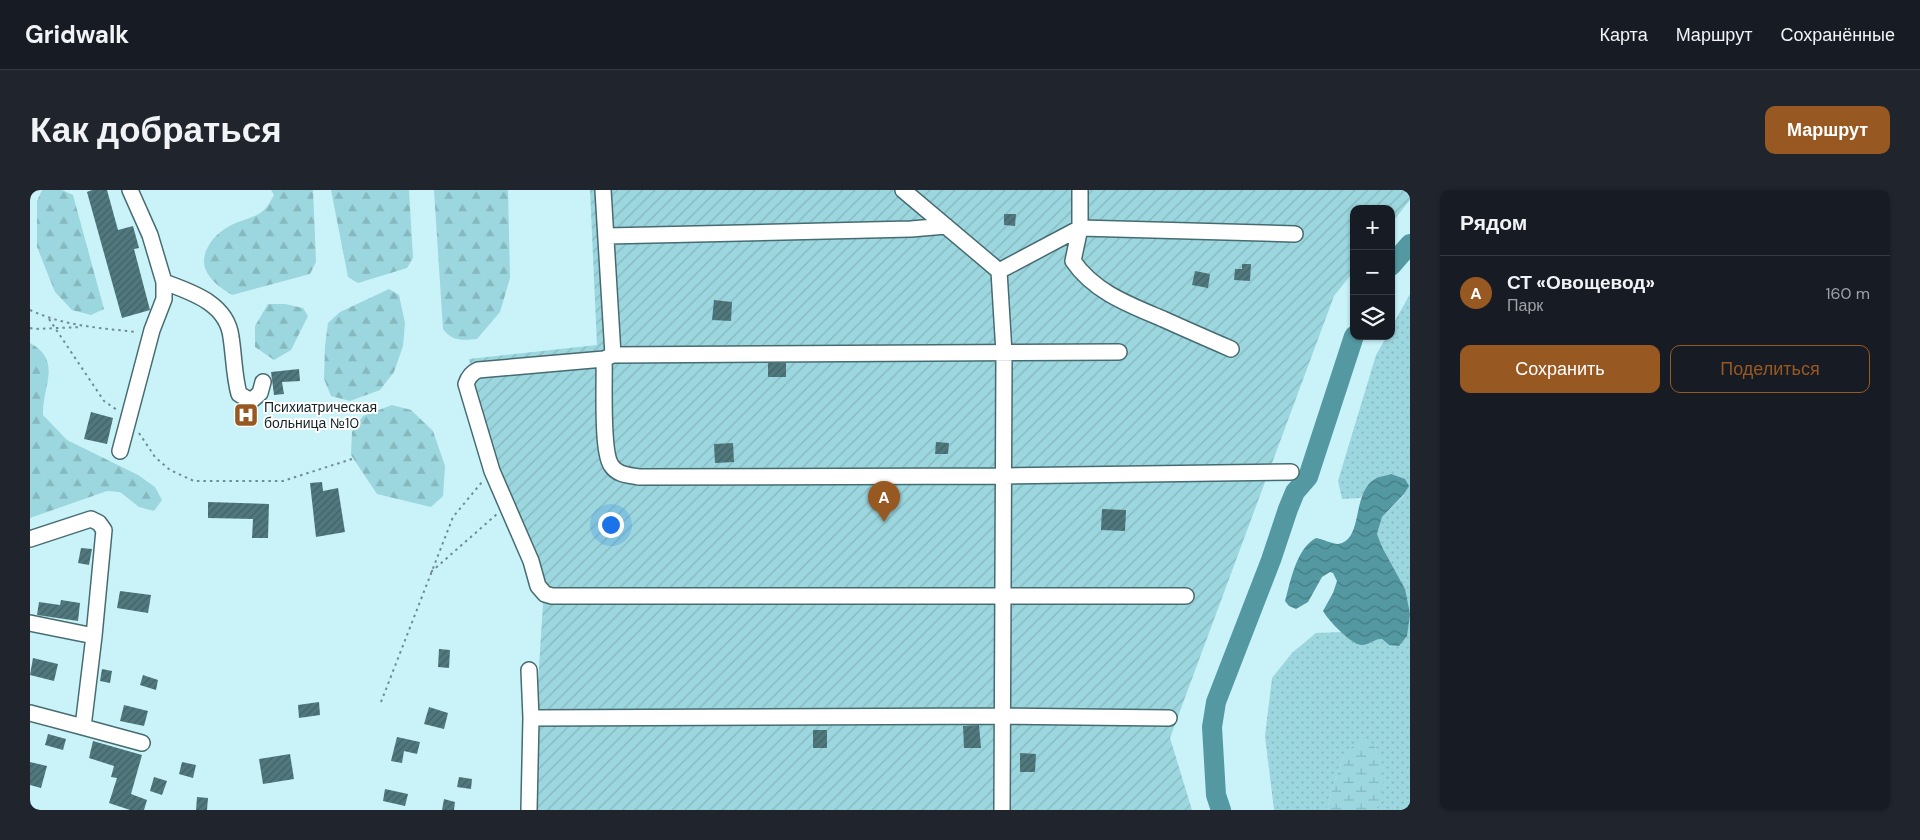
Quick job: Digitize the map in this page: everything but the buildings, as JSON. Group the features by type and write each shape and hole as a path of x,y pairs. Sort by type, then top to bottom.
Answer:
{"street":[{"path":"120,451 151,333 164,299 164,282 150,235 130,190"},
{"path":"603,190 607,236 609,357 606,446 611,465 623,475 639,477 1004,476 1291,472"},
{"path":"903,190 999,271 1004,353 1002,810"},
{"path":"1080,190 1080,228 1073,261 1080,272 1096,285 1125,303 1231,349"},
{"path":"607,236 911,229 946,226"},
{"path":"999,271 1080,228 1295,234"},
{"path":"164,282 196,294 214,305 224,316 231,334 236,383 239,394 251,401 260,392 263,382"},
{"path":"1119,352 609,357 478,370 473,372 466,384 492,471 508,504 531,561 538,586 545,594 552,596 1186,596"},
{"path":"30,539 91,519 99,523 104,530 83,727"},
{"path":"30,623 94,636"},
{"path":"529,670 531,718 529,810"},
{"path":"30,713 142,743"},
{"path":"531,718 1002,716 1169,718"}],"path":[{"path":"30,310 49,319 84,327"},
{"path":"49,319 104,400 129,418 155,456 170,470 194,480 283,481 355,458"},
{"path":"30,328 84,327 151,333"},
{"path":"381,702 453,517 492,471"},
{"path":"430,573 508,504"}],"green space":[{"path":"42,190 62,190 73,195 104,309 91,315 72,310 55,292 37,247 37,201"},
{"path":"271,190 313,190 316,262 310,274 232,295 216,284 207,272 204,262 207,249 223,230 259,214 265,209 274,195"},
{"path":"331,190 409,190 413,258 407,268 358,283 348,277"},
{"path":"434,190 508,190 510,278 500,312 477,339 462,340 454,338 443,329"},
{"path":"590,190 1410,190 1410,200 1395,219 1395,205 1350,205 1350,276 1334,296 1170,738 1192,810 530,810 544,588 491,455 469,359 597,345"},
{"path":"389,289 399,295 405,323 403,346 394,372 380,390 350,401 331,396 324,379 328,323 340,312"},
{"path":"1410,294 1410,810 1376,810 1378,803 1370,741 1357,741 1342,761 1327,810 1274,810 1265,736 1272,678 1292,653 1316,633 1342,632 1355,643 1362,644 1382,639 1389,645 1383,549 1377,534 1382,517 1404,495 1375,479 1360,498 1342,499 1338,481 1376,355 1385,340 1395,340 1395,321"},
{"path":"268,304 285,304 303,308 308,316 291,350 274,360 255,347 255,326"},
{"path":"30,343 40,350 46,358 48,366 43,415 67,440 138,475 155,487 162,500 154,511 139,507 120,492 107,491 30,518"},
{"path":"392,405 411,410 433,431 445,466 443,496 431,507 377,494 351,455 352,432 363,416"},
{"path":"1356,741 1370,741 1383,766 1384,782 1376,810 1327,810 1342,761"}],"water":[{"path":"1391,474 1405,479 1409,486 1382,517 1377,534 1405,589 1410,614 1407,636 1399,646 1389,645 1382,639 1363,645 1358,644 1341,632 1323,611 1337,581 1333,573 1330,572 1322,577 1308,602 1296,609 1289,606 1285,601 1295,566 1309,543 1316,538 1338,544 1346,541 1355,525 1363,494 1368,486 1377,478"}],"waterway":[{"path":"1395,261 1410,244"},
{"path":"1221,810 1216,795 1212,727 1216,702 1271,560 1288,509 1295,492 1308,477 1353,340"}],"place":[{"name":"Психиатрическая больница №10","path":"246,415"},
{"name":"СТ «Овощевод»","path":"884,522"}]}
